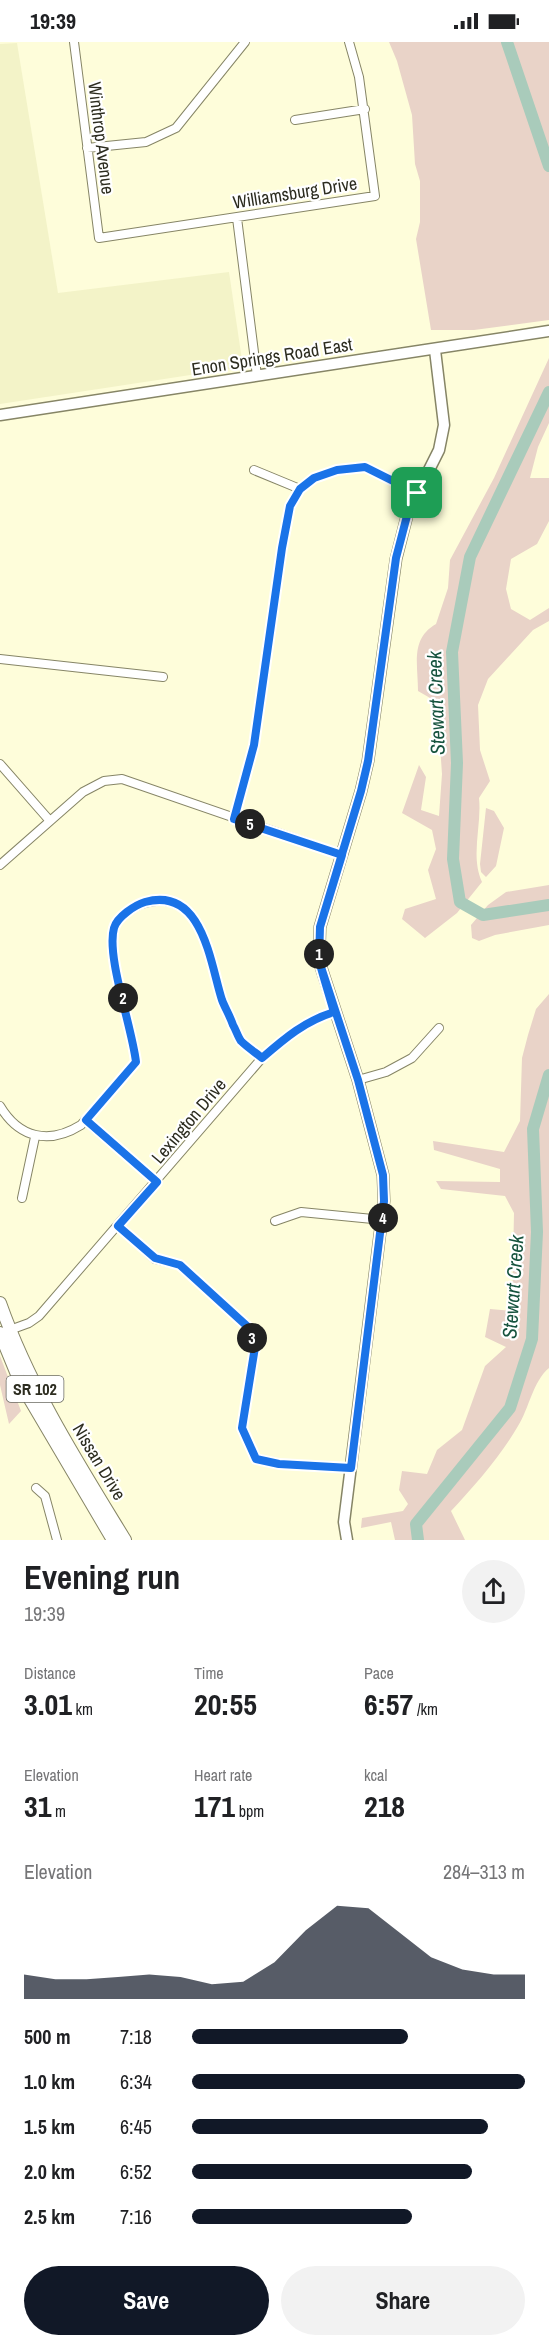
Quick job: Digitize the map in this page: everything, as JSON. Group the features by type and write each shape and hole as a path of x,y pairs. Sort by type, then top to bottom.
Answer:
{"main road":[{"name":"Nissan Drive","path":"0,1303 3,1332 21,1384 113,1540"},
{"name":"Nissan Drive","path":"3,1332 125,1540"}],"street":[{"name":"Winthrop Avenue","path":"74,42 99,238"},
{"name":"Williamsburg Drive","path":"99,238 375,196 359,77 349,42"},
{"path":"87,148 146,142 176,128 239,44"},
{"path":"294,120 364,109"},
{"path":"237,218 257,376"},
{"name":"Enon Springs Road East","path":"0,415 548,331"},
{"path":"347,1540 344,1522 383,1220 383,1175 358,1080 319,961 320,927 368,761 396,558 408,512 439,450 444,424 435,350"},
{"path":"234,819 254,745 290,506 300,489 314,478 330,472 365,467 417,493"},
{"path":"254,470 300,489"},
{"path":"0,659 163,677"},
{"path":"0,764 50,821"},
{"path":"0,865 83,792 104,782 122,779 342,855"},
{"path":"0,1106 8,1119 35,1137 69,1133 86,1120 136,1062 134,1040 112,949 115,926 129,911 144,903 160,901 173,903 185,909 201,928 223,1001 240,1040 262,1058"},
{"name":"Lexington Drive","path":"3,1332 29,1323 39,1316 262,1058 314,1018 334,1012"},
{"path":"358,1080 386,1071 412,1058 439,1028"},
{"path":"86,1120 157,1182"},
{"path":"22,1198 35,1137"},
{"path":"275,1221 301,1212 383,1220"},
{"path":"118,1226 155,1258 180,1265 248,1327 255,1347 242,1428 256,1459 279,1464 351,1468"},
{"path":"36,1488 45,1496 57,1540"}],"shaded area":[{"path":"389,42 549,42 549,320 474,330 431,330 416,239 420,222 420,181 415,164 412,115 397,61"},
{"path":"17,43 58,293 229,272 243,367 0,404 0,44"},
{"path":"549,358 549,423 538,447 530,478 549,478 549,521 537,544 511,559 506,589 511,609 530,620 549,608 549,621 533,630 488,679 478,705 480,750 490,781 479,798 477,862 482,882 457,913 425,938 402,919 405,909 436,899 428,870 436,849 432,830 402,813 419,765 426,777 421,810 439,816 442,774 437,702 418,691 417,653 422,637 436,624 448,588 450,560 494,478"},
{"path":"486,808 494,811 504,828 496,866 486,877 481,872 480,864"},
{"path":"549,885 549,925 495,935 479,941 472,938 471,925 488,905 506,892"},
{"path":"549,994 549,1368 539,1380 522,1419 503,1449 451,1511 465,1540 395,1540 391,1522 361,1528 362,1518 403,1511 408,1504 399,1490 402,1471 427,1474 437,1450 462,1430 485,1366 506,1347 485,1337 490,1309 512,1311 514,1213 505,1196 441,1189 436,1181 500,1182 500,1169 434,1150 433,1141 504,1152 520,1121 522,1058 528,1035 536,1009"},
{"path":"0,1356 21,1411 9,1424 0,1385"}],"waterway":[{"name":"Stewart Creek","path":"507,42 549,166"},
{"name":"Stewart Creek","path":"549,392 470,557 452,652 457,763 453,859 460,902 483,915 549,905"},
{"name":"Stewart Creek","path":"418,1540 416,1524 510,1408 532,1339 537,1232 533,1129 549,1075"}],"route":[{"path":"417,493 365,467 337,470 314,478 300,489 290,506 254,745 234,819 342,855 320,927 319,961 358,1080 383,1175 383,1220 351,1468 279,1464 256,1459 242,1428 255,1347 248,1327 241,1318 180,1265 155,1258 118,1226 157,1182 86,1120 136,1062 134,1040 112,949 115,926 129,911 144,903 160,901 173,903 185,909 201,928 223,1001 240,1040 262,1058 287,1036 314,1018 334,1012 319,961 320,927 342,855 361,791 368,761 396,558 408,512 417,493"}]}
